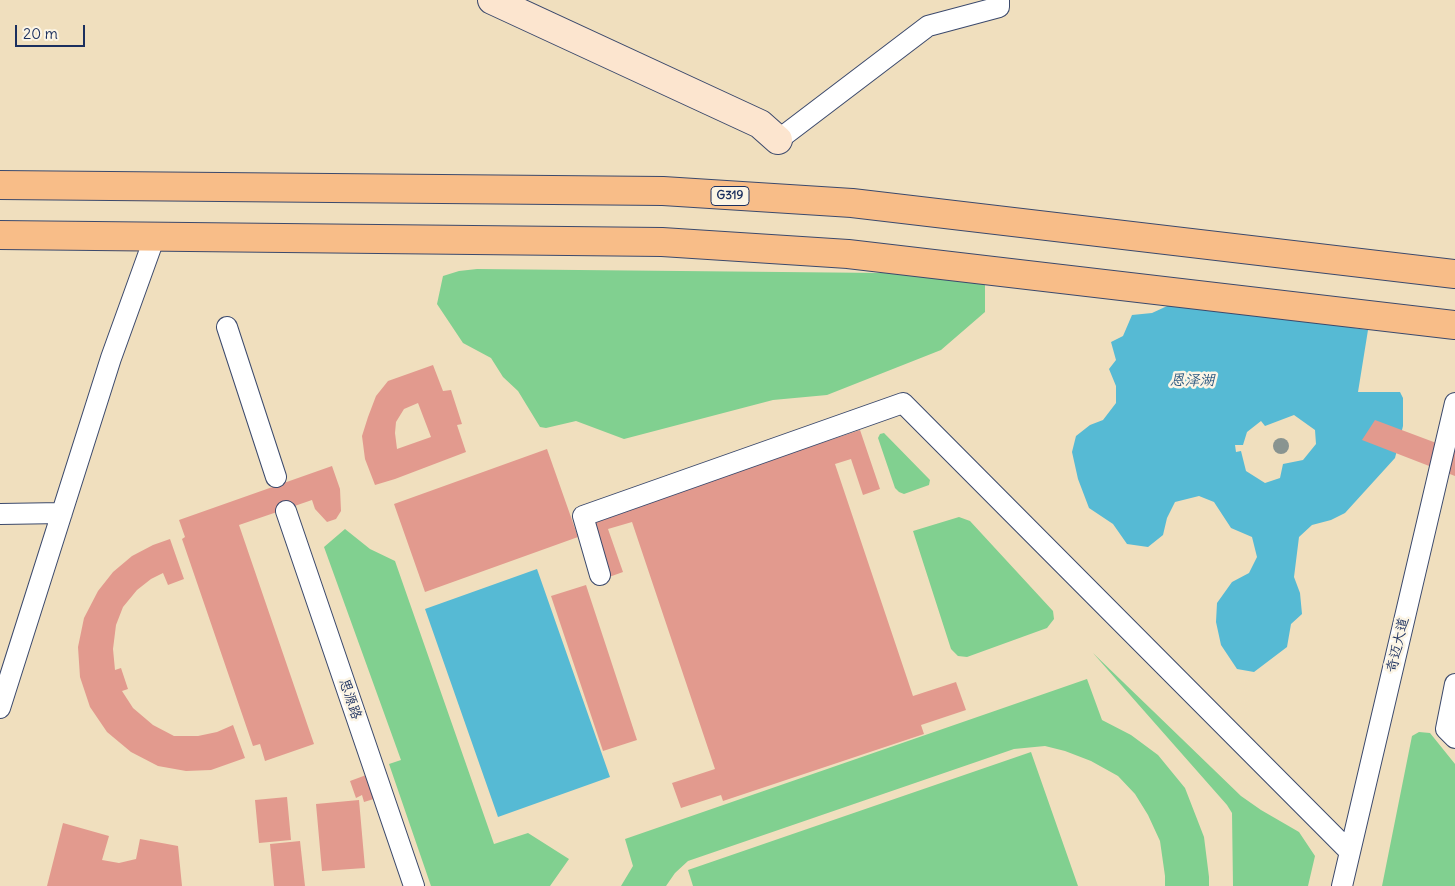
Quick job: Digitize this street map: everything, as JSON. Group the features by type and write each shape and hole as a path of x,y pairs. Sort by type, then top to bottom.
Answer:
{"highway":[{"name":"G319","path":"0,185 663,191 852,203 1455,274"},
{"path":"0,235 662,242 848,254 1455,325"}],"street":[{"path":"492,0 760,124 778,140 928,26 999,7 999,0"},
{"path":"0,708 112,358 155,236"},
{"path":"227,327 276,477"},
{"path":"600,575 583,516 903,403 1350,852"},
{"name":"奇迈大道","path":"1342,886 1455,403"},
{"name":"思源路","path":"286,512 414,886"},
{"path":"0,514 62,513"},
{"path":"1455,684 1446,729 1455,738"}],"green space":[{"path":"477,269 985,274 985,312 941,350 827,395 773,400 624,439 576,421 546,428 540,427 518,391 503,377 491,358 463,343 437,304 443,276 459,271"},
{"path":"884,433 930,480 929,485 904,494 895,488 878,438 880,434"},
{"path":"959,517 970,521 1053,611 1054,619 1047,628 967,657 958,656 951,649 913,531"},
{"path":"345,529 370,549 395,561 494,844 528,833 569,859 550,886 431,886 389,764 401,760 324,547"},
{"path":"1093,653 1241,796 1299,832 1315,856 1308,886 1233,886 1232,813"},
{"path":"1087,679 1102,720 1131,735 1158,755 1185,788 1204,837 1209,886 1165,886 1160,841 1148,815 1135,794 1118,776 1091,761 1045,746 1014,749 688,861 675,873 666,886 621,886 633,866 625,839"},
{"path":"1419,732 1430,733 1455,764 1455,886 1382,886 1412,736"},
{"path":"1031,752 1078,886 693,886 688,870"}],"water":[{"name":"恩泽湖","path":"1176,302 1368,330 1358,392 1400,392 1403,398 1403,426 1395,458 1345,513 1331,520 1312,525 1299,537 1294,577 1300,593 1302,614 1291,624 1287,647 1254,672 1237,669 1221,645 1216,622 1217,603 1232,582 1249,573 1257,557 1252,537 1231,528 1214,502 1199,496 1175,502 1167,518 1163,535 1148,547 1127,544 1113,524 1089,508 1078,479 1072,452 1076,436 1090,425 1103,420 1116,403 1116,386 1109,369 1116,360 1111,342 1123,336 1132,315 1152,313","holes":["1294,415 1315,430 1316,444 1303,460 1283,464 1280,478 1265,483 1246,471 1241,451 1236,452 1235,445 1243,445 1247,432 1261,421 1265,426"]},
{"path":"537,569 610,777 498,817 425,609"}],"building":[{"path":"433,365 443,391 451,390 462,424 457,425 466,452 375,485 365,459 362,436 376,396 388,381","holes":["418,403 431,437 397,449 396,422 404,409"]},
{"path":"1375,420 1455,450 1455,476 1362,440"},
{"path":"860,430 880,489 863,495 851,459 835,464 913,696 956,682 966,710 921,725 924,734 723,801 721,795 681,808 672,783 715,769 632,522 608,529 623,572 609,577 589,521"},
{"path":"547,449 578,537 425,592 394,504"},
{"path":"332,466 340,489 341,511 336,519 327,522 315,509 312,500 239,525 314,744 265,761 260,744 253,746 182,539 185,537 179,520"},
{"path":"170,539 184,579 168,585 163,573 151,579 137,590 123,607 116,625 113,649 115,670 121,668 128,689 122,691 133,708 153,725 174,736 198,736 217,732 233,725 245,758 211,770 186,771 158,766 131,752 107,732 90,707 80,677 78,647 84,618 98,591 113,572 132,556"},
{"path":"586,585 637,740 603,751 551,596"},
{"path":"369,774 377,798 364,802 362,795 356,798 350,781"},
{"path":"287,797 291,840 259,843 255,800"},
{"path":"359,800 365,868 322,871 316,804"},
{"path":"63,823 109,836 102,860 119,863 136,859 140,839 178,846 182,886 47,886"},
{"path":"300,841 305,886 274,886 270,844"}]}
